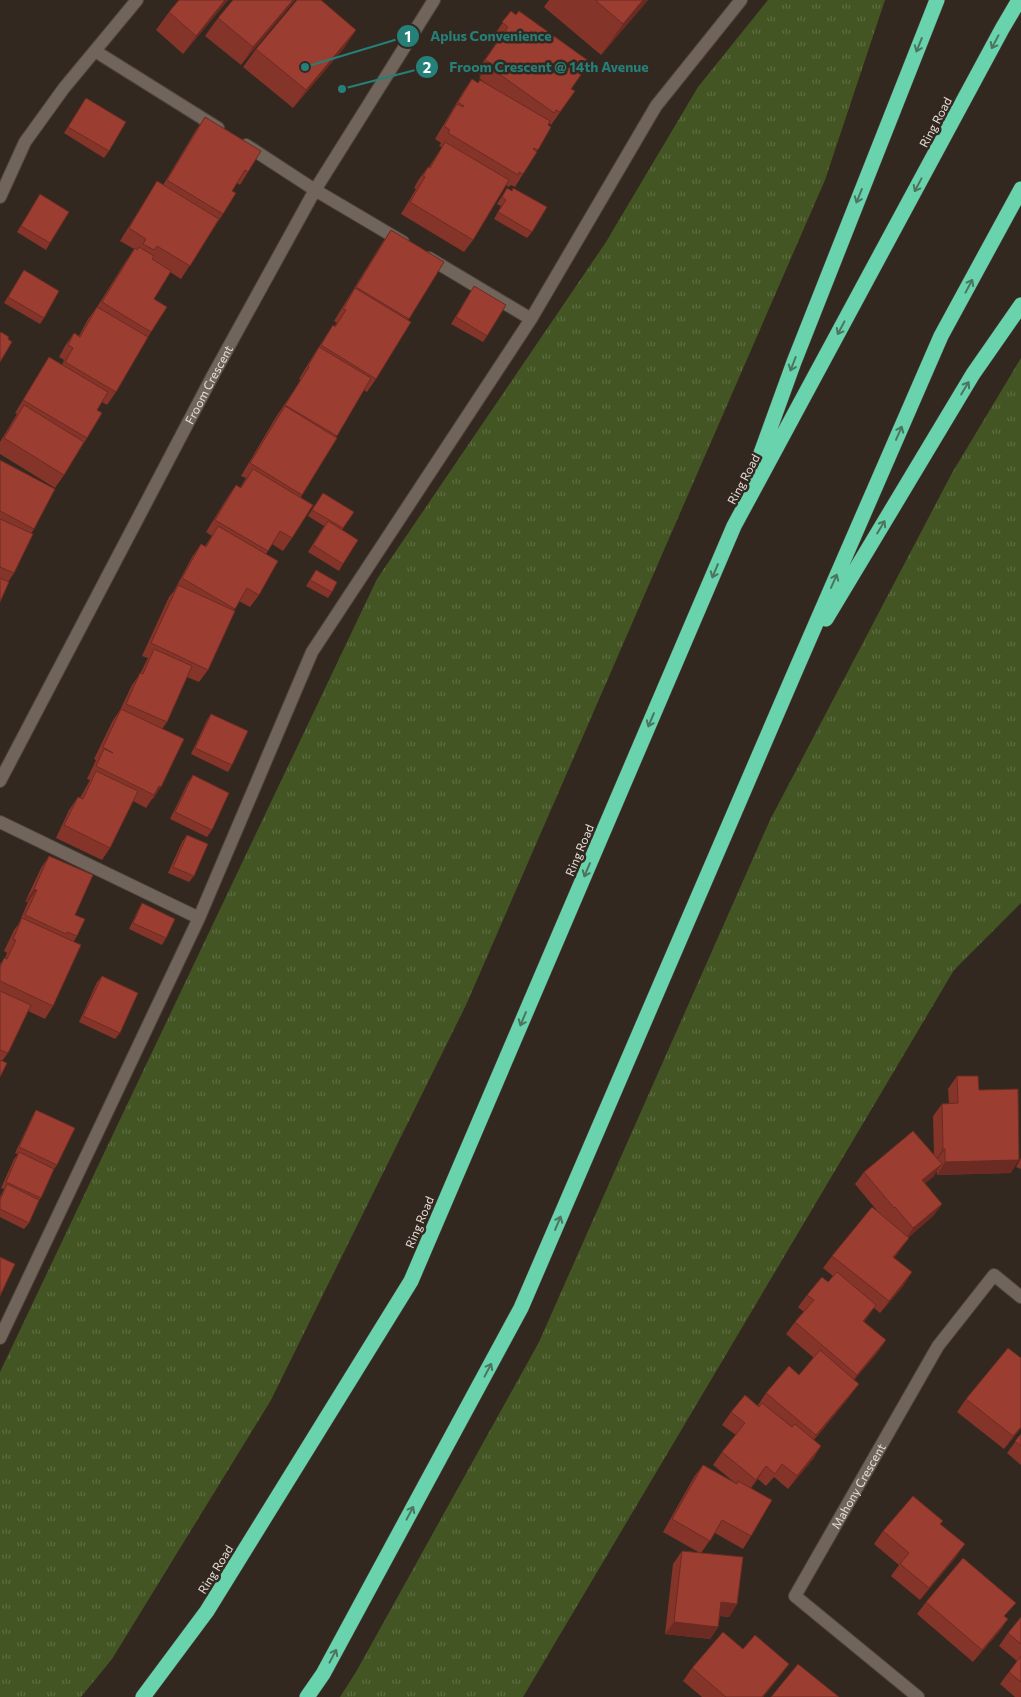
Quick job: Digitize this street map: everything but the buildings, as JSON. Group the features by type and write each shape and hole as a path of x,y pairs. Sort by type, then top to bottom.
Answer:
{"highway":[{"path":"734,526 794,362 937,0"},
{"name":"Ring Road","path":"143,1697 207,1611 411,1281 734,526 1019,0"},
{"path":"307,1697 323,1674 521,1308 941,336 1021,190"},
{"path":"794,674 973,374 1021,305"}],"street":[{"path":"0,197 25,142 64,88 137,0"},
{"path":"0,1338 199,918 312,652 531,319 656,106 741,0"},
{"name":"Froom Crescent","path":"0,780 212,377 315,190 430,2"},
{"path":"95,51 315,190 531,319"},
{"path":"0,822 199,918"},
{"name":"Mahony Crescent","path":"918,1697 796,1596 938,1346 994,1274 1021,1297"}],"green space":[{"path":"768,0 885,0 825,180 466,1005 271,1400 112,1659 81,1697 0,1697 0,1372 377,579 606,242 698,87"},
{"path":"1021,358 1021,903 954,970 523,1697 340,1697 356,1672 539,1342 770,820 952,473"}],"place":[{"name":"Aplus Convenience","path":"305,67"},
{"name":"Froom Crescent @ 14th Avenue","path":"342,89"}]}
